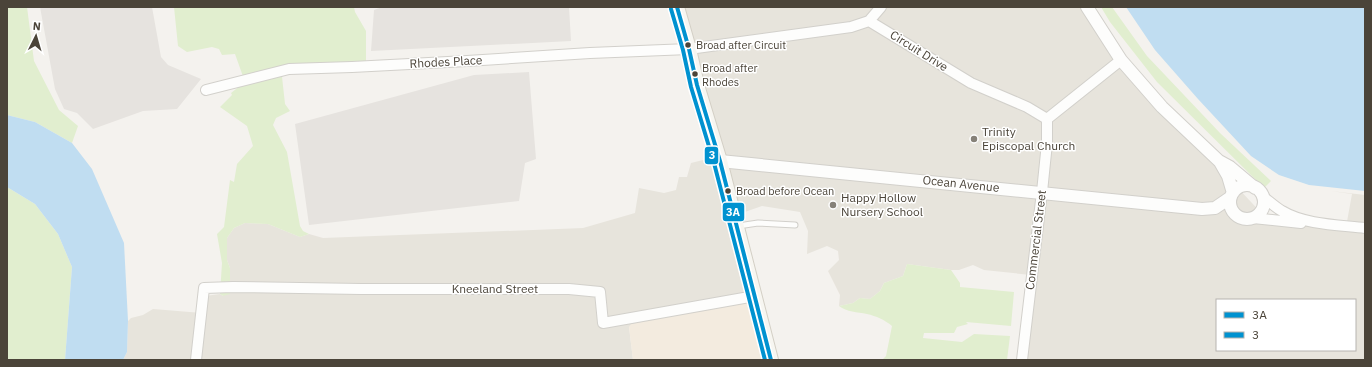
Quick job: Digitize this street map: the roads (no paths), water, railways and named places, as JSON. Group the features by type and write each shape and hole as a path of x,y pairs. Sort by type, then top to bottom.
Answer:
{"main road":[{"path":"677,7 689,48 697,85 720,161 771,360"}],"street":[{"path":"689,48 851,26 869,21 881,7"},
{"path":"1087,7 1122,60 1162,107 1219,161 1230,167 1258,192 1263,202 1260,211 1252,218"},
{"name":"Circuit Drive","path":"869,21 970,84 1027,107 1047,119"},
{"name":"Rhodes Place","path":"206,90 289,69 467,61 590,52 689,48"},
{"path":"1047,119 1122,60"},
{"name":"Commercial Street","path":"1022,360 1042,192 1047,143 1047,119"},
{"name":"Ocean Avenue","path":"720,161 1202,209 1215,208 1241,187 1245,186 1258,192 1282,211 1291,216 1317,222 1365,228"},
{"path":"1219,161 1228,176 1232,195 1230,202 1232,210 1237,216"},
{"name":"Ocean Avenue","path":"1202,209 1214,214 1237,216 1247,219 1252,218 1308,224 1317,222"},
{"name":"Kneeland Street","path":"196,360 204,288 569,289 600,292 603,323 755,296"}],"lane":[{"path":"737,227 758,223 795,226"}],"water":[{"path":"1126,7 1365,7 1365,191 1309,185 1279,175 1251,156 1155,50"},
{"path":"7,115 35,122 72,143 92,169 124,243 128,321 127,352 123,360 65,360 72,267 58,234 35,204 7,187"}],"place":[{"name":"Broad after Circuit","path":"688,45"},
{"name":"Broad after Rhodes","path":"695,74"},
{"name":"Trinity Episcopal Church","path":"974,139"},
{"name":"Broad before Ocean","path":"728,191"},
{"name":"Happy Hollow Nursery School","path":"833,205"}]}
